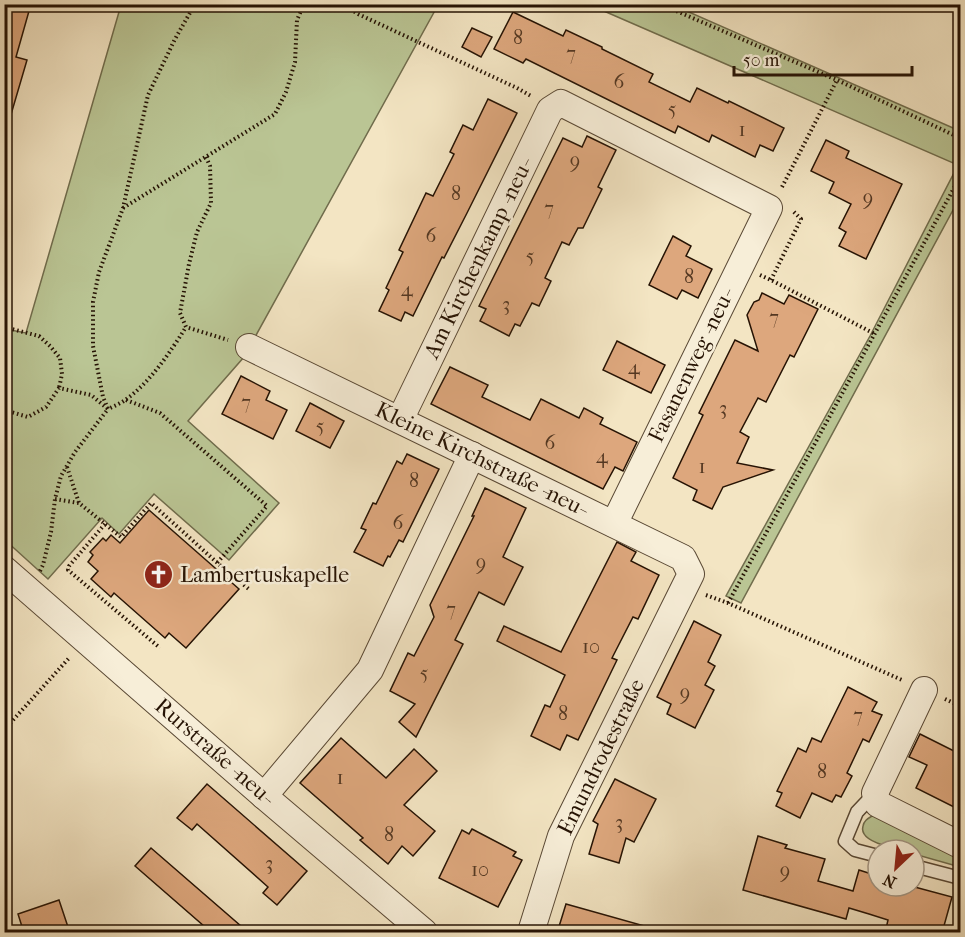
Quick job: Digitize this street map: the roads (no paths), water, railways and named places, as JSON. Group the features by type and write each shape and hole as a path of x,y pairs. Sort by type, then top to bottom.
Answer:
{"street":[{"name":"Fasanenweg -neu-","path":"555,106 773,203 614,524"},
{"name":"Am Kirchenkamp -neu-","path":"400,420 555,106"},
{"name":"Kleine Kirchstraße -neu-","path":"249,346 683,558 691,574 686,587"},
{"path":"264,796 370,670 472,455"},
{"name":"Rurstraße -neu-","path":"4,568 424,933"},
{"name":"Emundrodestraße","path":"531,933 561,836 686,587"},
{"path":"924,690 875,793 878,804 960,845"}],"lane":[{"path":"866,853 855,850 845,841 857,812 875,793"},
{"path":"926,869 960,878"}],"place":[{"name":"Lambertuskapelle","path":"159,575"}]}
